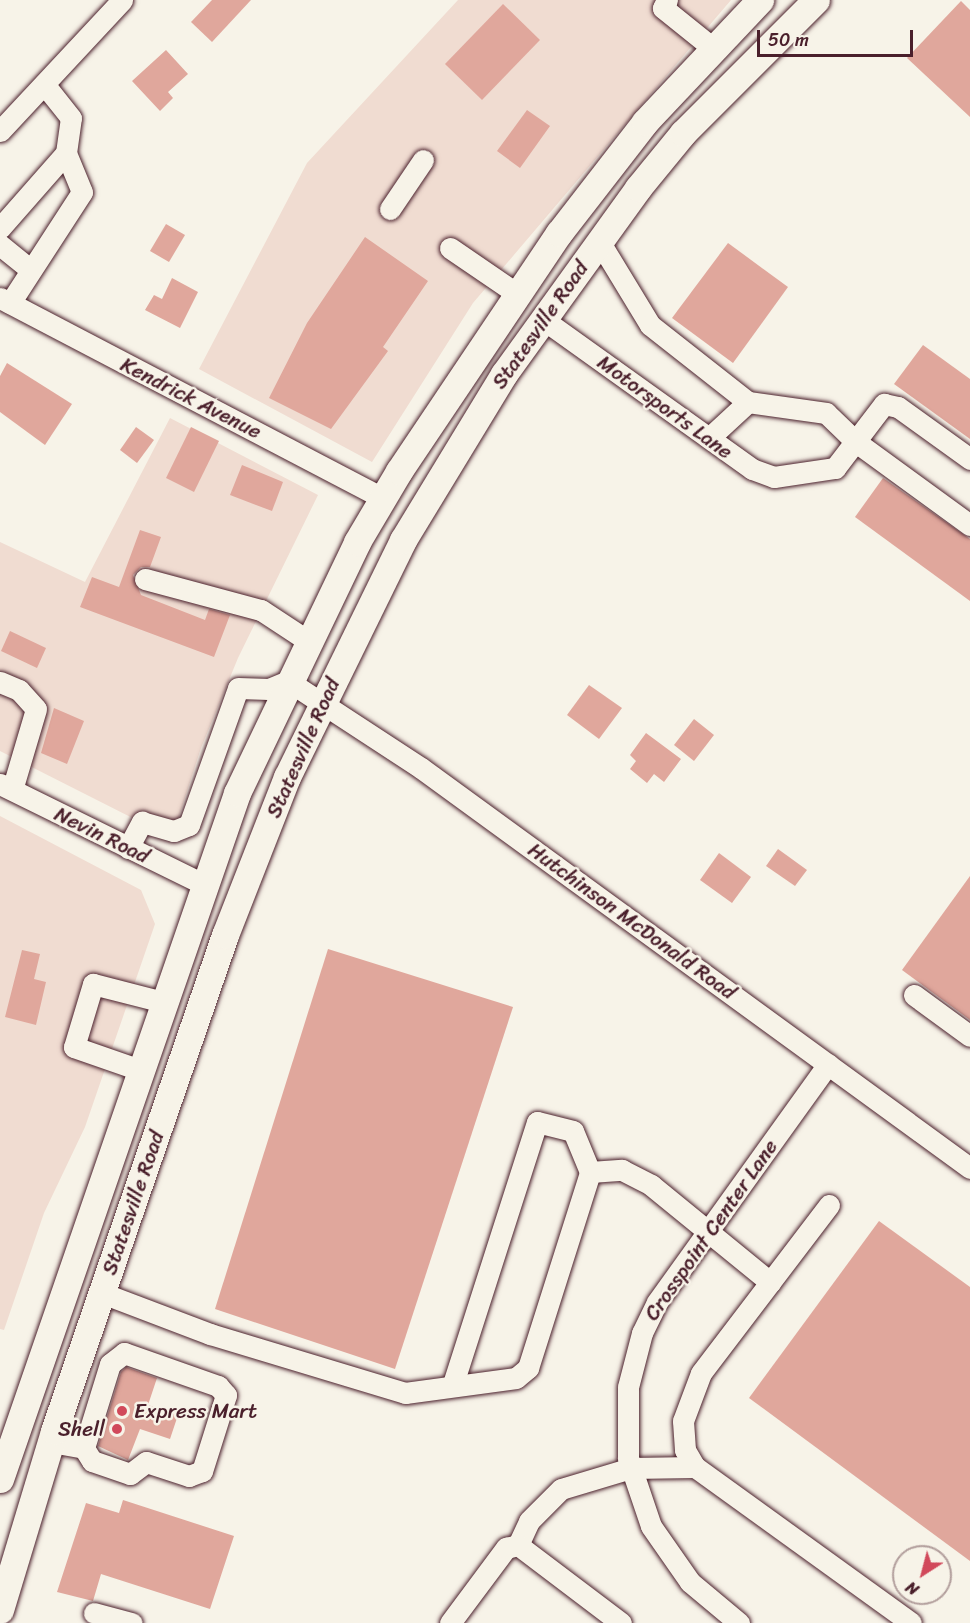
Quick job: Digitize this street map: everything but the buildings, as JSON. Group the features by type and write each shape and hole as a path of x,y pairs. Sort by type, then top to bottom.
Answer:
{"main road":[{"name":"Statesville Road","path":"0,1479 163,1002 233,806 308,641 383,498 516,293 645,122 760,0"},
{"name":"Statesville Road","path":"0,1610 80,1355 225,935 287,777 324,702 439,476 599,241 683,133 816,0"}],"street":[{"path":"0,131 122,0"},
{"path":"667,0 663,8 714,49"},
{"path":"5,300 30,269 82,192 66,153 71,118 44,84"},
{"path":"0,228 66,153"},
{"path":"390,209 423,160"},
{"path":"599,241 650,325 748,402 826,413 856,442 970,525"},
{"path":"0,245 30,269"},
{"path":"450,248 516,293"},
{"name":"Kendrick Avenue","path":"5,300 383,498"},
{"name":"Motorsports Lane","path":"544,320 752,469 774,477 794,472 835,468 884,404 898,407 970,459"},
{"path":"709,438 748,402"},
{"path":"145,579 261,610 308,641"},
{"path":"128,848 142,822 182,831 192,819 238,688 269,688 288,681"},
{"name":"Hutchinson McDonald Road","path":"288,681 324,702 970,1168"},
{"path":"0,682 19,690 36,709 6,787"},
{"name":"Nevin Road","path":"6,787 205,885"},
{"path":"200,795 233,806"},
{"path":"140,1070 74,1047 93,984 163,1002"},
{"path":"914,995 970,1036"},
{"name":"Crosspoint Center Lane","path":"739,1623 690,1582 659,1542 631,1468 627,1399 639,1342 657,1302 828,1064"},
{"path":"102,1293 210,1334 405,1393 453,1384 516,1378 528,1368 590,1172 573,1131 537,1122 453,1384"},
{"path":"590,1172 622,1170 651,1185 770,1282"},
{"path":"829,1205 701,1373 690,1395 683,1421 685,1450 695,1467 911,1623"},
{"path":"51,1442 84,1448 92,1461 129,1474 146,1462 189,1476 202,1471 226,1395 218,1386 123,1353 110,1364 84,1448"},
{"path":"80,1355 110,1364"},
{"path":"518,1545 529,1521 561,1489 631,1468 695,1467"},
{"path":"450,1623 506,1548 518,1545"},
{"path":"518,1545 621,1623"},
{"path":"94,1613 132,1623"}],"shaded area":[{"path":"458,0 731,0 473,303 372,462 199,369 307,163"},
{"path":"170,418 318,495 238,658 201,748 172,838 0,751 0,542 85,582"},
{"path":"0,816 141,890 155,924 85,1127 44,1213 4,1330 0,1329"}],"place":[{"name":"Express Mart","path":"122,1411"},
{"name":"Shell","path":"117,1429"}]}
